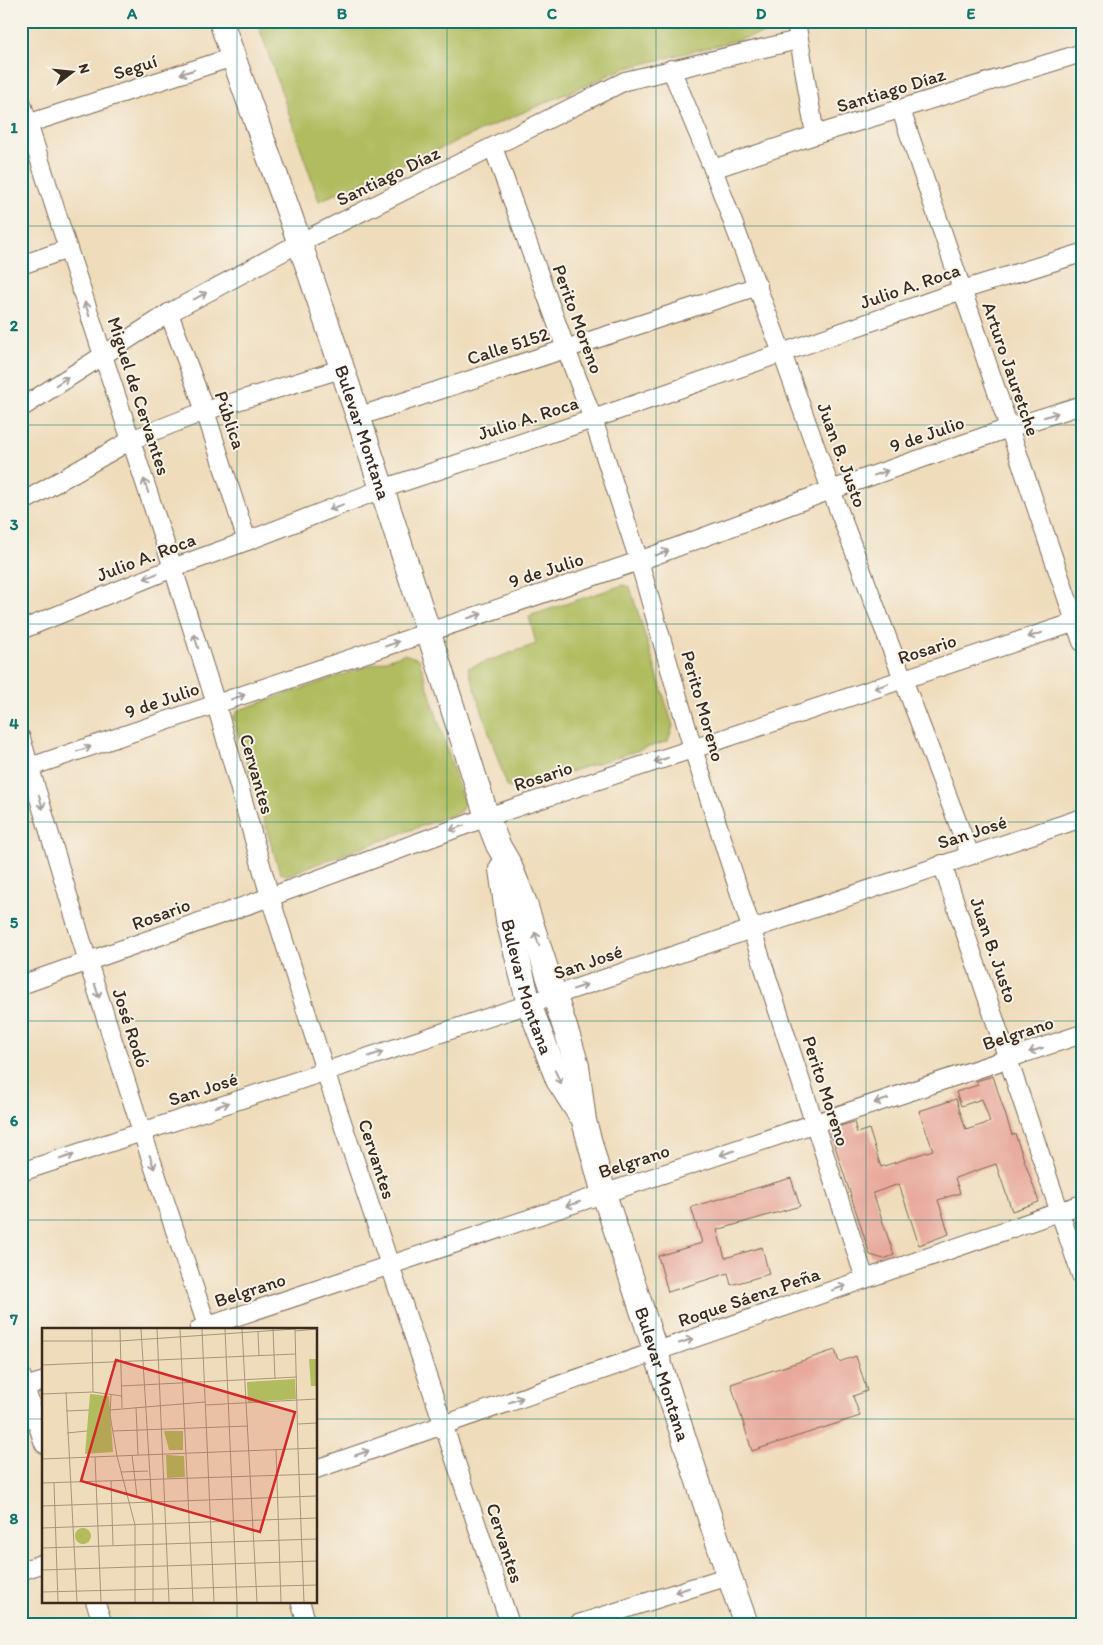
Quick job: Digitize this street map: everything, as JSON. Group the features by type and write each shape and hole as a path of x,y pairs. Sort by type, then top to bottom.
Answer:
{"main road":[{"name":"Bulevar Montana","path":"221,21 299,243 382,489 487,817 498,844 510,864 555,995 577,1066 584,1121 604,1194 746,1624"},
{"name":"Bulevar Montana","path":"498,844 508,920 529,1004 558,1080 584,1121"}],"street":[{"path":"796,21 815,135"},
{"name":"Santiago Díaz","path":"21,408 168,313 299,243 625,81 798,40"},
{"name":"Santiago Díaz","path":"713,169 815,135 1082,53"},
{"name":"Seguí","path":"25,125 233,57"},
{"name":"Juan B. Justo","path":"671,69 713,169 758,286 831,490 970,855"},
{"name":"Miguel de Cervantes","path":"21,101 25,125 68,249 216,704"},
{"name":"Arturo Jauretche","path":"901,110 1009,428 1078,621 1082,642"},
{"name":"Perito Moreno","path":"493,147 593,419 638,561 693,749 865,1279"},
{"path":"21,265 68,249"},
{"name":"Julio A. Roca","path":"21,630 173,568 247,542 382,489 593,419 962,290 1082,253"},
{"name":"Calle 5152","path":"357,417 758,286"},
{"name":"Pública","path":"168,313 205,411 247,542"},
{"path":"21,503 131,440 205,411 341,369"},
{"name":"9 de Julio","path":"26,768 638,561 831,490 1009,428 1082,405"},
{"name":"Rosario","path":"21,985 270,897 487,817 1078,621"},
{"name":"Cervantes","path":"216,704 270,897 510,1624"},
{"name":"José Rodó","path":"21,738 26,768 205,1328"},
{"name":"San José","path":"21,1172 1082,818"},
{"name":"Juan B. Justo","path":"942,864 1082,1278"},
{"name":"Belgrano","path":"205,1328 1082,1034"},
{"name":"Roque Sáenz Peña","path":"318,1468 1082,1204"},
{"path":"42,1381 23,1383 42,1438"},
{"path":"21,1571 42,1565"},
{"path":"578,1624 729,1576"},
{"path":"95,1602 102,1624"},
{"path":"300,1602 307,1624"}],"green space":[{"path":"257,21 784,21 785,28 623,69 319,201"},
{"path":"623,585 630,587 673,726 668,741 515,789 507,787 468,668 536,644 529,616"},
{"path":"404,654 419,659 464,804 460,812 287,875 280,873 233,717 239,710"}],"building":[{"path":"993,1076 1012,1135 1015,1134 1039,1202 1012,1211 996,1164 955,1178 960,1193 938,1200 949,1234 919,1245 899,1184 873,1193 894,1255 884,1259 870,1255 831,1134 833,1128 854,1122 857,1133 869,1129 881,1167 933,1150 919,1111 956,1099 966,1130 990,1122 982,1099 961,1106 956,1092 978,1085 976,1081"},
{"path":"791,1178 800,1206 717,1230 725,1258 762,1247 769,1274 731,1285 728,1273 668,1292 658,1256 702,1243 691,1207"},
{"path":"835,1350 839,1362 856,1356 867,1391 853,1396 860,1416 752,1451 731,1384"}]}
